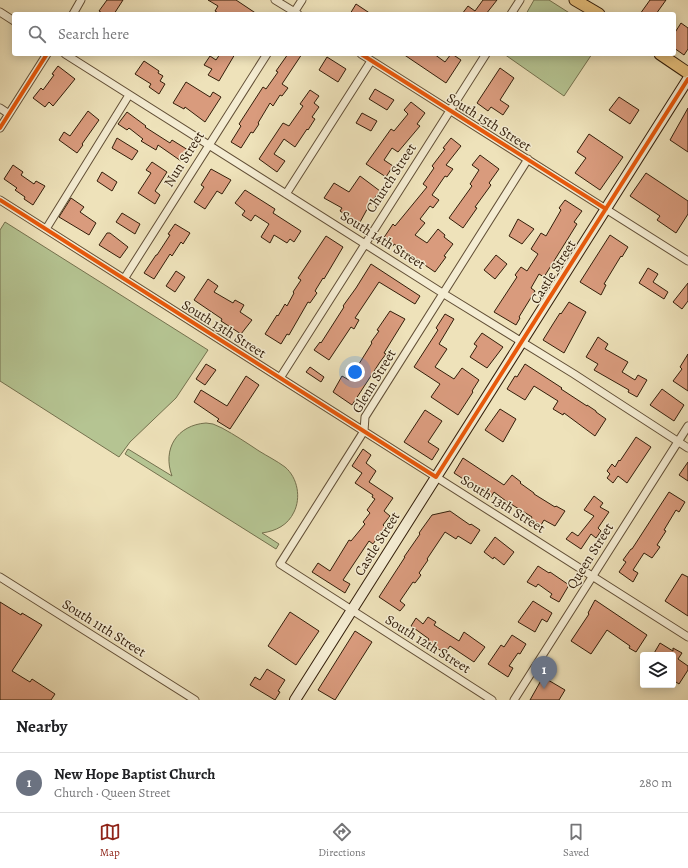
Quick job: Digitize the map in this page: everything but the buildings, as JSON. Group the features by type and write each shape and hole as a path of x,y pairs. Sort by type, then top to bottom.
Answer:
{"main road":[{"path":"575,0 596,12"},
{"path":"663,56 688,73"}],"street":[{"path":"73,12 81,0"},
{"path":"275,0 293,12"},
{"path":"296,12 302,0"},
{"path":"512,12 520,0"},
{"path":"0,12 12,20"},
{"path":"0,128 46,56"},
{"name":"South 14th Street","path":"68,56 444,294 522,341 688,448"},
{"name":"Nun Street","path":"124,279 266,56"},
{"name":"South 15th Street","path":"364,56 688,261"},
{"name":"Church Street","path":"280,378 485,56"},
{"path":"286,194 371,60"},
{"name":"Castle Street","path":"295,700 688,79"},
{"path":"46,230 129,95"},
{"path":"0,108 10,114"},
{"name":"Glenn Street","path":"351,611 280,564 364,431 365,417 528,159"},
{"name":"South 13th Street","path":"0,200 688,637"},
{"name":"Queen Street","path":"514,700 688,426"},
{"name":"South 11th Street","path":"0,577 194,700"},
{"name":"South 12th Street","path":"351,611 492,700"}],"green space":[{"path":"534,0 549,0 568,12 527,12"},
{"path":"507,56 591,56 564,96"},
{"path":"5,222 208,350 176,398 130,442 119,457 0,381 0,230"},
{"path":"206,423 213,424 236,436 285,467 293,477 298,495 294,512 281,527 262,533 279,544 276,549 125,454 128,449 172,476 169,466 169,457 174,440 187,428"}],"cycle path":[{"path":"0,128 46,56"},
{"path":"364,56 606,209"},
{"path":"0,200 436,477 688,79"}],"place":[{"name":"New Hope Baptist Church","path":"544,689"}]}
